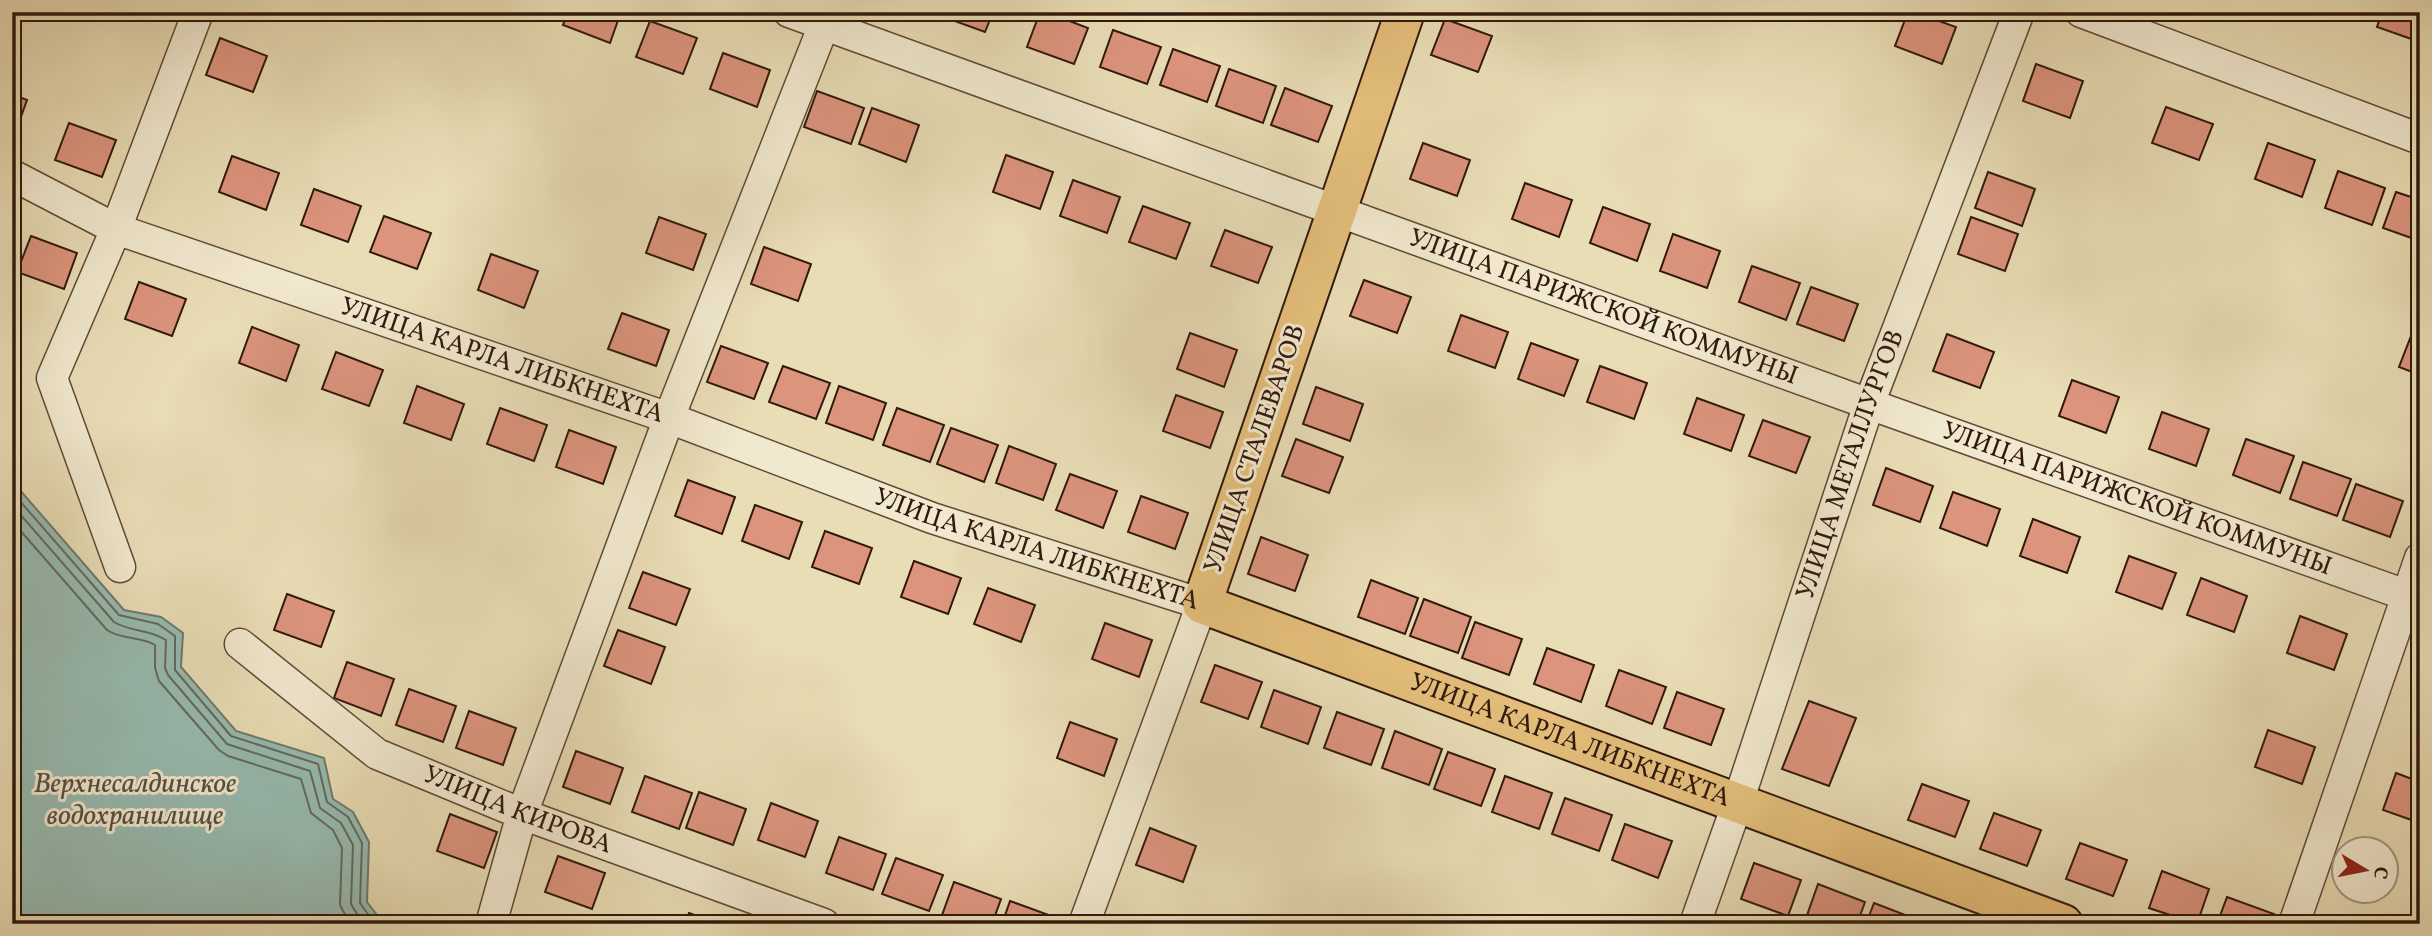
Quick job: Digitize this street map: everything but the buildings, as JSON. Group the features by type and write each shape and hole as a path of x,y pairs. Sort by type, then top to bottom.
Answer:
{"main road":[{"name":"УЛИЦА СТАЛЕВАРОВ","path":"1202,604 1405,12"},
{"name":"УЛИЦА КАРЛА ЛИБКНЕХТА","path":"1202,604 2063,924"}],"street":[{"path":"120,567 52,378 116,229 198,12"},
{"name":"УЛИЦА ПАРИЖСКОЙ КОММУНЫ","path":"789,12 827,19 1337,210 1869,404 2414,597"},
{"name":"УЛИЦА МЕТАЛЛУРГОВ","path":"1695,924 1869,404 2019,12"},
{"path":"2081,12 2420,139"},
{"path":"491,924 522,814 669,418 827,19"},
{"name":"УЛИЦА КАРЛА ЛИБКНЕХТА","path":"12,175 116,229 669,418 932,518 1202,604"},
{"path":"2294,924 2414,597 2420,558"},
{"name":"УЛИЦА СТАЛЕВАРОВ","path":"1084,924 1202,604"},
{"name":"УЛИЦА КИРОВА","path":"240,644 377,754 522,814 824,924"}],"water":[{"name":"Верхнесалдинское водохранилище","path":"12,481 124,610 161,617 183,633 181,667 236,731 324,758 333,799 353,812 369,842 367,902 384,924 12,924"}]}
